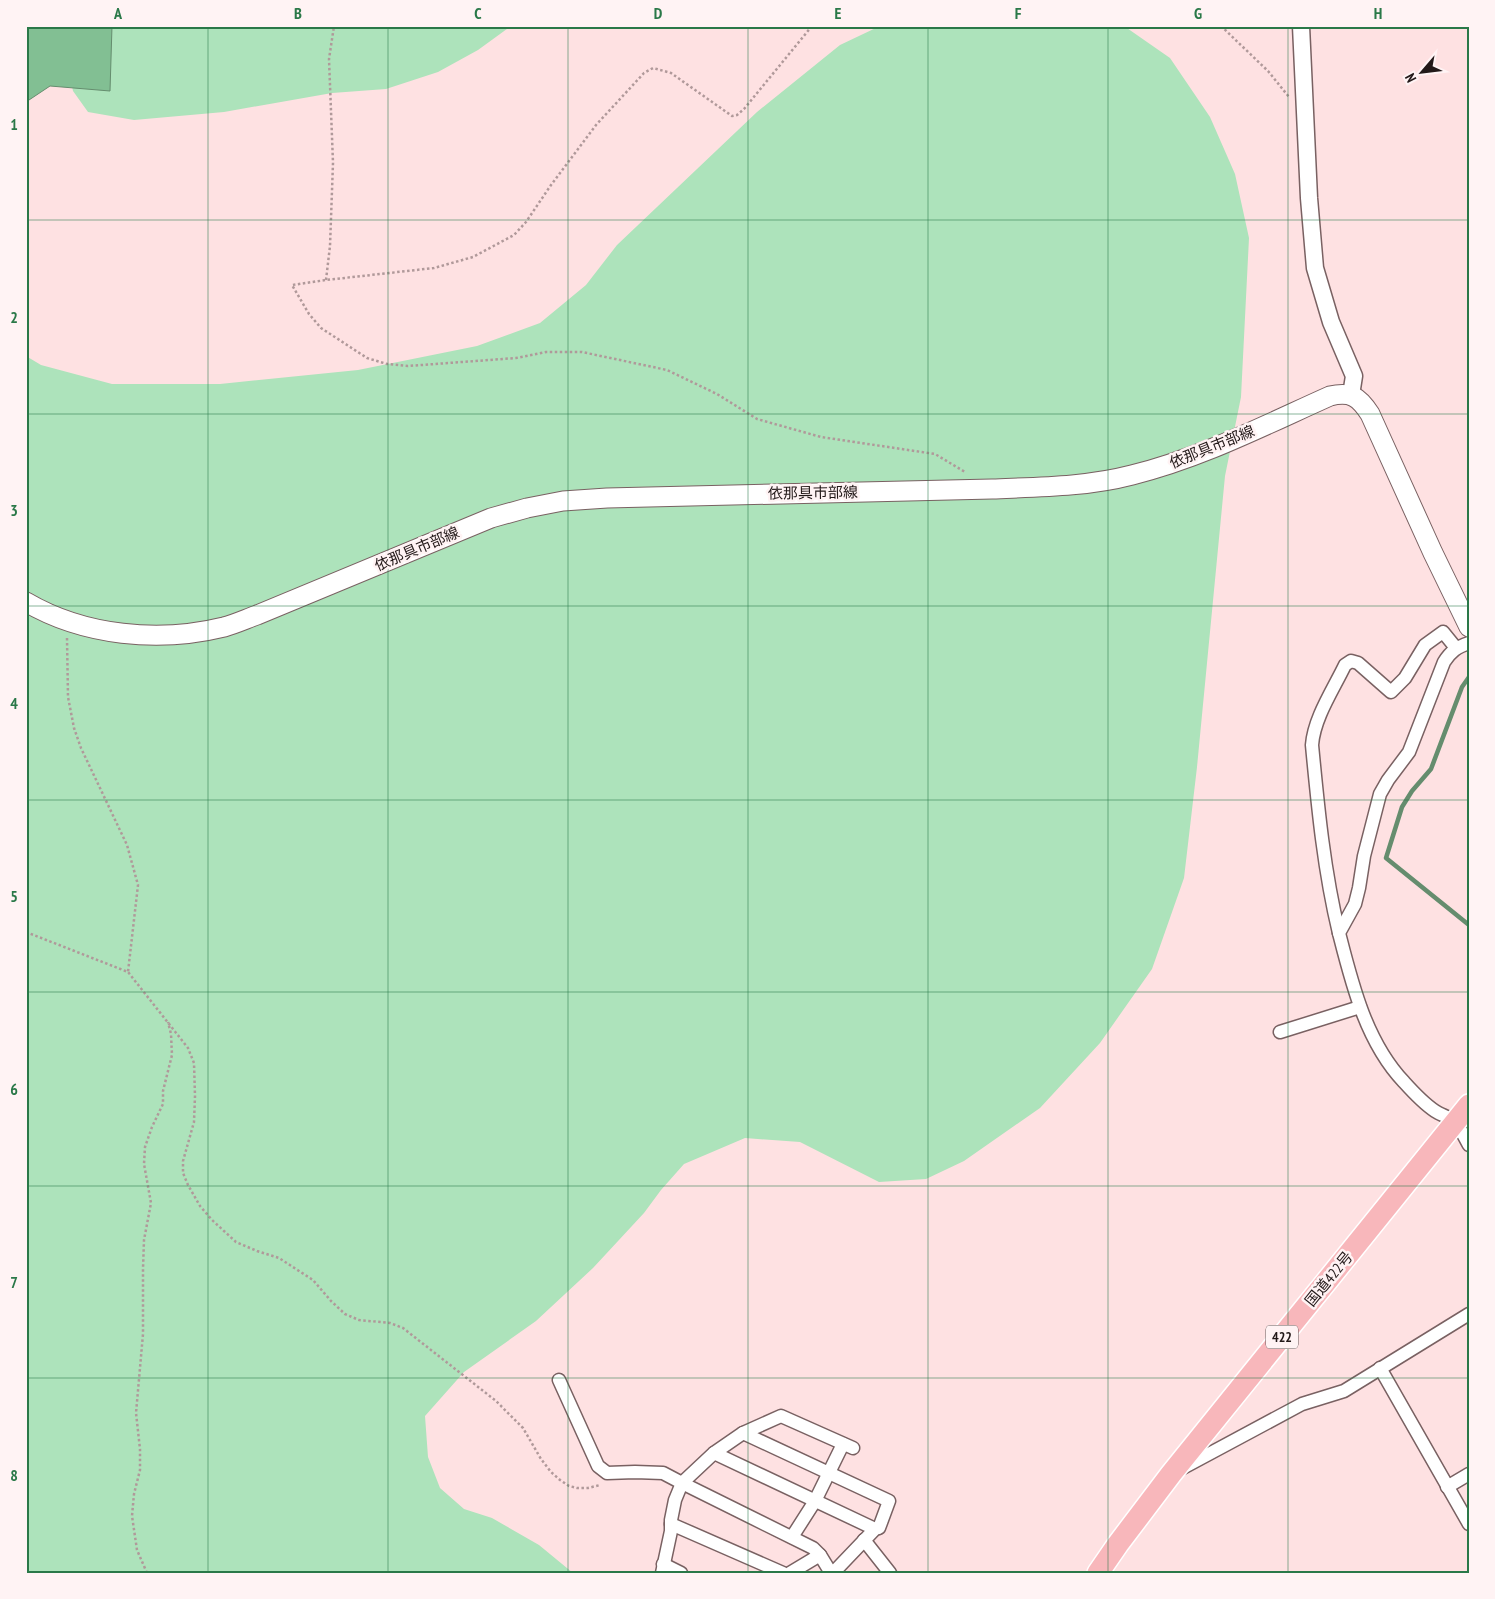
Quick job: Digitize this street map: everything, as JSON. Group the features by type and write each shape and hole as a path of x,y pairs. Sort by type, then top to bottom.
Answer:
{"highway":[{"name":"国道422号","path":"1098,1573 1171,1474 1469,1105"}],"main road":[{"name":"依那具市部線","path":"26,602 70,622 111,632 151,636 190,633 225,626 257,615 491,518 527,508 563,501 607,498 1042,487 1085,483 1130,476 1169,465 1205,452 1330,396 1340,394 1351,395"},
{"path":"1351,395 1363,402 1370,414 1436,561 1469,627"}],"street":[{"path":"1301,26 1309,198 1315,268 1331,322 1354,376 1351,395"},
{"path":"1456,648 1443,632 1425,645 1405,678 1390,692 1358,663 1351,661 1345,665 1312,734 1312,755 1322,848 1331,901 1338,933 1360,1007 1374,1037 1402,1080 1435,1111 1455,1122 1469,1145"},
{"path":"1338,933 1355,904 1364,856 1380,794 1409,752 1449,653 1469,643"},
{"path":"1280,1032 1360,1007"},
{"path":"1171,1474 1302,1404 1344,1391 1469,1314"},
{"path":"1380,1368 1469,1524"},
{"path":"559,1380 598,1466 607,1473 663,1473 813,1548 832,1573 875,1528 879,1528 889,1501 743,1433"},
{"path":"681,1573 662,1568 671,1531 675,1500 682,1483 714,1453 743,1433 781,1416 848,1446 829,1473 815,1501 792,1537"},
{"path":"714,1453 875,1528"},
{"path":"1447,1487 1469,1474"},
{"path":"671,1524 783,1573"},
{"path":"864,1540 890,1573"},
{"path":"790,1573 820,1555"}],"path":[{"path":"326,280 330,246 333,164 328,59 334,26"},
{"path":"812,26 737,115 732,116 671,73 653,68 644,73 596,125 526,222 514,235 473,257 434,268 292,285 309,314 321,328 367,358 387,364 408,366 516,358 546,352 582,352 667,370 717,394 757,419 821,437 935,454 967,474"},
{"path":"1221,26 1268,71 1305,117"},
{"path":"70,622 66,637 68,697 74,728 81,748 127,845 138,885 128,972"},
{"path":"26,932 128,972 188,1048 194,1063 194,1122 184,1161 183,1173 200,1206 212,1220 236,1242 279,1258 313,1280 345,1314 360,1320 390,1323 403,1328 496,1401 523,1428 550,1472 560,1480 569,1486 577,1488 588,1488 604,1484"},
{"path":"147,1573 137,1550 132,1516 134,1494 140,1470 136,1413 143,1334 144,1240 151,1203 144,1164 145,1147 163,1104 163,1091 172,1055 167,1021"}],"shaded area":[{"path":"26,26 112,26 110,91 50,86 26,102"},
{"path":"66,26 511,26 478,50 438,72 386,89 332,93 224,112 134,120 88,112 73,91 63,45"},
{"path":"880,26 1124,26 1170,58 1210,117 1235,174 1249,238 1241,397 1225,476 1197,767 1184,878 1152,969 1100,1043 1040,1108 964,1161 926,1179 879,1182 800,1142 745,1138 684,1164 644,1213 593,1268 536,1321 464,1372 425,1416 428,1457 440,1488 464,1509 492,1518 539,1545 573,1573 26,1573 26,356 41,365 112,384 220,384 358,370 477,346 540,323 586,285 617,245 757,112 840,45"}],"waterway":[{"path":"1469,677 1462,687 1431,769 1412,791 1402,807 1386,858 1469,925"}]}
